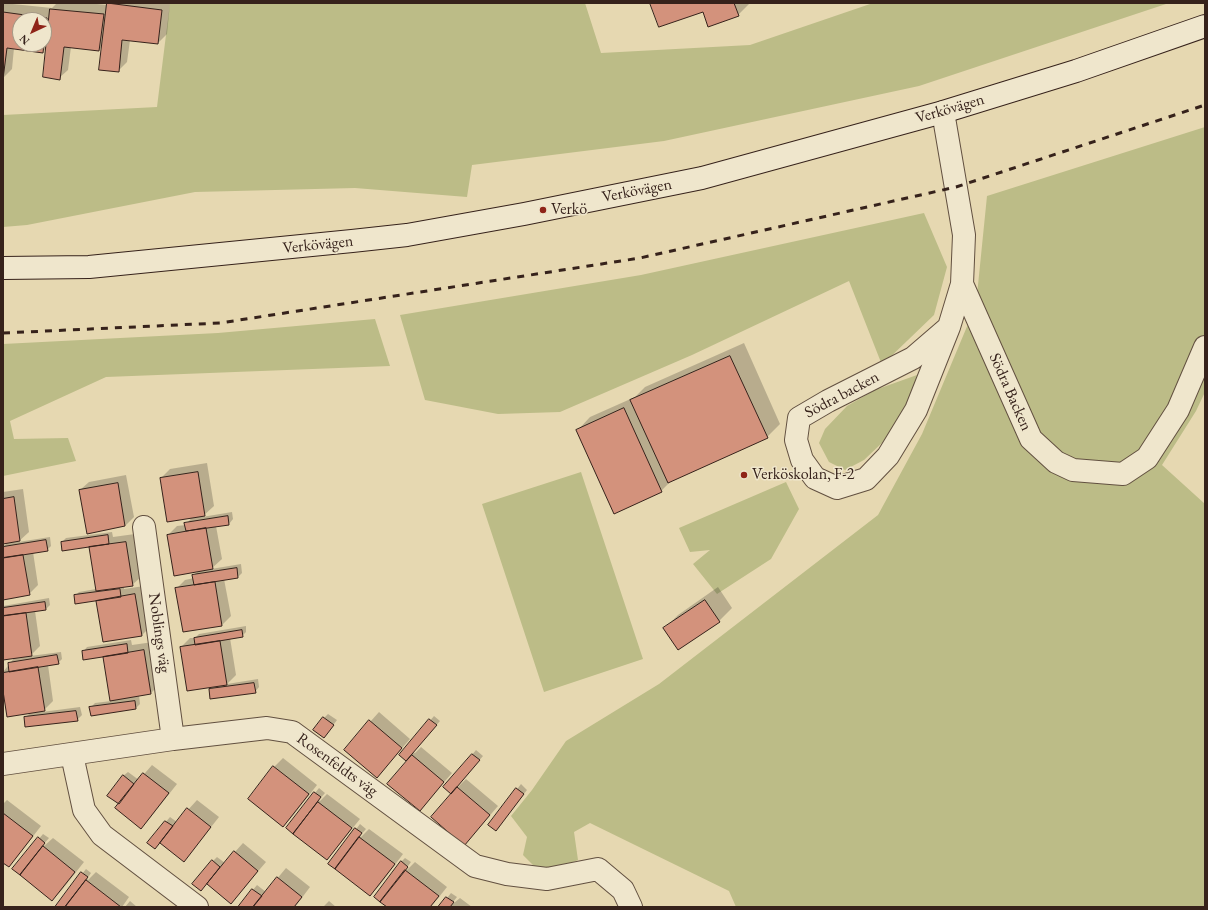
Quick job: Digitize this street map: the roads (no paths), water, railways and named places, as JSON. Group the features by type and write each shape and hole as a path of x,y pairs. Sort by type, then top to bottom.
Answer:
{"street":[{"name":"Verkövägen","path":"3,268 89,266 352,241 407,235 524,214 702,178 943,112 1076,71 1205,26"},
{"name":"Södra backen","path":"943,112 964,234 962,284 949,327 916,410 888,456 866,479 837,488 815,478 802,460 796,440 799,418 913,358 949,327"},
{"name":"Södra Backen","path":"962,284 1031,439 1056,462 1073,470 1123,474 1147,458 1178,410 1205,347"},
{"name":"Noblings väg","path":"144,528 173,739"},
{"name":"Rosenfeldts väg","path":"3,764 173,739 267,728 292,732 475,866 507,874 547,879 598,869 624,890 631,907"},
{"path":"72,755 84,810 102,835 197,907"}],"railway":[{"path":"3,333 220,323 640,258 956,187 1205,105"}],"place":[{"name":"Verkö","path":"543,210"},
{"name":"Verköskolan, F-2","path":"744,475"}]}
